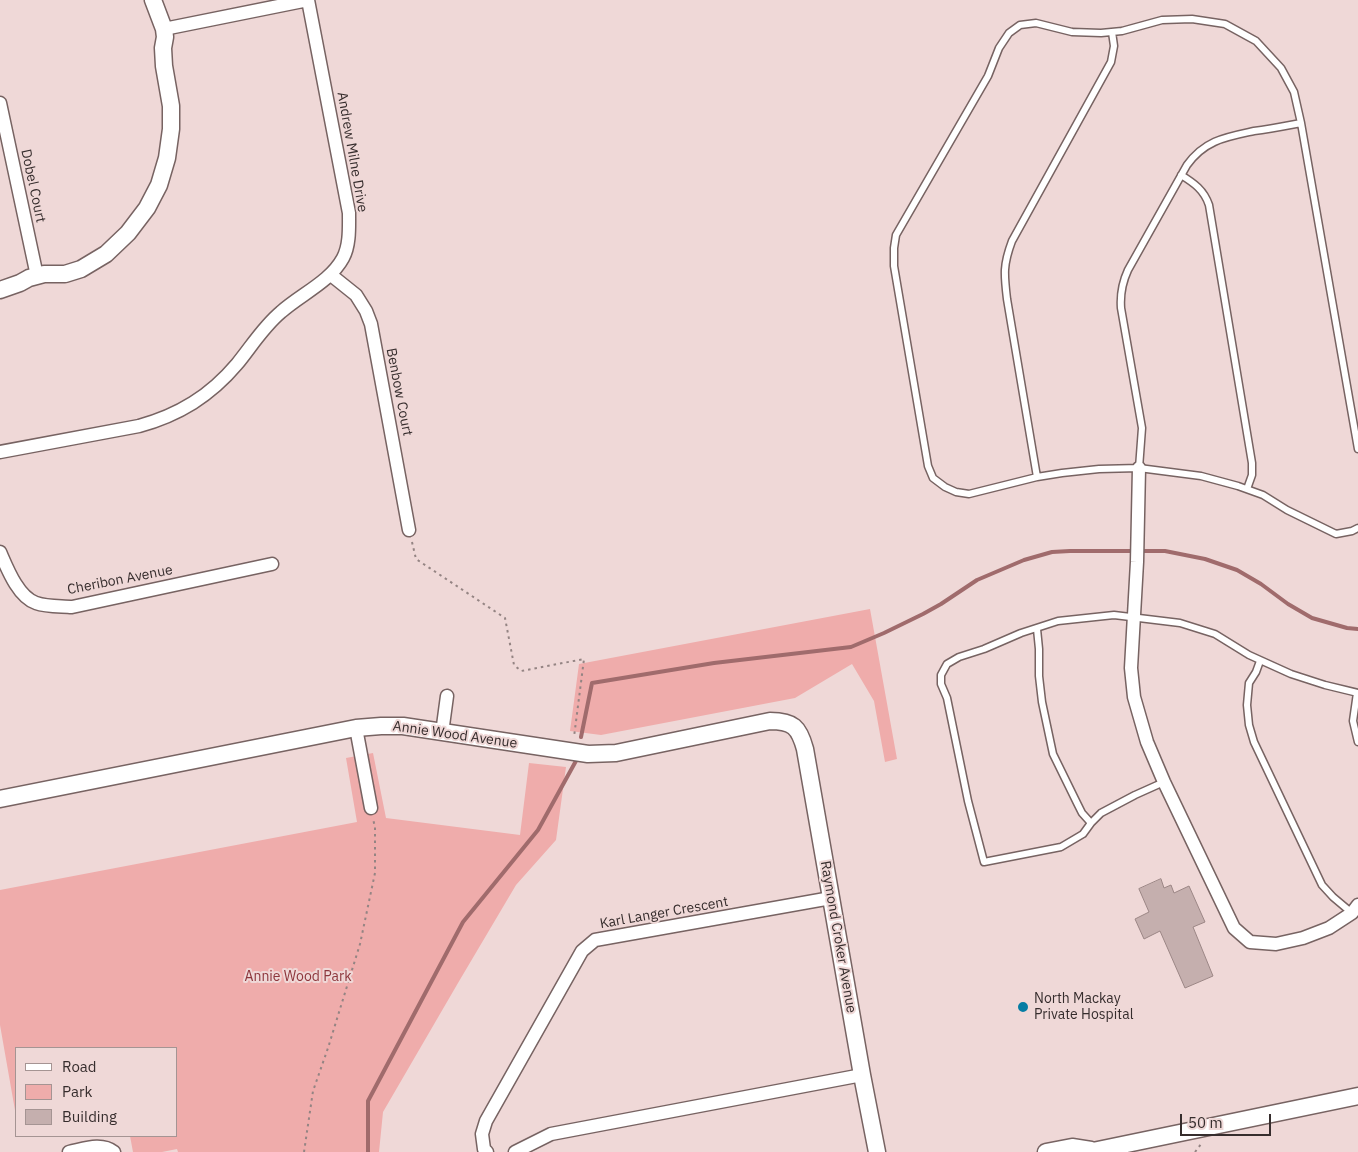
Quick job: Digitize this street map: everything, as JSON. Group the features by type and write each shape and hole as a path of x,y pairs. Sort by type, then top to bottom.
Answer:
{"street":[{"path":"0,290 29,278 65,274 81,269 106,254 128,233 147,208 159,185 167,158 171,130 171,106 164,58 164,29 153,0"},
{"path":"164,29 308,0"},
{"name":"Andrew Milne Drive","path":"0,452 139,426 160,420 198,401 220,383 238,364 270,322 299,297 331,275 344,256 348,237 349,213 308,0"},
{"name":"Dobel Court","path":"0,103 2,120 37,276"},
{"name":"Benbow Court","path":"331,275 356,295 366,311 371,324 409,530"},
{"path":"1139,468 1137,562 1131,668 1134,698 1147,742 1164,782 1234,928 1250,942 1276,944 1303,938 1328,928 1355,909"},
{"name":"Cheribon Avenue","path":"0,552 21,591 35,603 72,607 272,564"},
{"path":"442,732 447,696"},
{"name":"Annie Wood Avenue","path":"0,799 356,728 403,726 588,754 616,753 770,721 782,721 793,725"},
{"name":"Raymond Croker Avenue","path":"793,725 801,735 806,749 877,1152"},
{"path":"356,728 371,808"},
{"name":"Karl Langer Crescent","path":"487,1152 484,1149 482,1134 486,1121 582,951 595,940 831,898"},
{"path":"516,1152 551,1134 862,1075"},
{"path":"1046,1152 1072,1147 1090,1151 1358,1096"},
{"path":"69,1152 100,1146 114,1152"}],"lane":[{"path":"1358,449 1301,123 1294,92 1280,68 1256,41 1225,24 1192,19 1162,20 1122,31 1101,33 1072,32 1036,23 1020,25 1009,33 999,48 988,76 896,235 894,266 928,466 933,478 950,490 969,494 1037,477 1062,473 1099,469 1139,468 1201,476 1247,489 1263,495 1287,510 1336,534 1358,528"},
{"path":"1037,477 1007,298 1004,273 1006,258 1012,242 1111,62 1114,46 1112,32"},
{"path":"1139,468 1142,428 1121,308 1121,292 1130,265 1181,174 1196,154 1216,140 1233,135 1301,123"},
{"path":"1181,174 1199,187 1209,205 1252,462 1252,475 1247,489"},
{"path":"1164,782 1101,813 1091,822 1083,834 1061,847 984,862 966,792 947,698 941,684 941,675 947,664 959,657 1058,621 1114,615 1180,623 1215,634 1260,661 1300,677 1357,693 1353,721 1358,742"},
{"path":"1037,629 1041,693 1053,754 1076,803 1091,822"},
{"path":"1260,661 1249,683 1247,705 1254,742 1322,885 1333,896 1355,909"}],"path":[{"path":"409,530 416,559 505,618 514,665 521,671 584,659 572,752"},
{"path":"304,1152 313,1091 360,944 375,873 375,827 371,808"}],"green space":[{"path":"870,609 897,759 885,762 874,701 852,664 795,698 601,735 570,731 579,664"},
{"name":"Annie Wood Park","path":"373,753 386,818 520,835 529,763 566,767 556,840 516,885 383,1112 379,1152 178,1152 177,1149 162,1152 133,1152 130,1137 178,1137 178,1047 15,1047 15,1110 0,1025 0,890 357,822 346,758"}],"building":[{"path":"1161,879 1164,888 1171,885 1174,893 1189,886 1205,922 1193,927 1213,976 1185,988 1160,931 1144,939 1135,919 1149,912 1139,889"}],"waterway":[{"path":"581,737 592,683 714,663 851,647 923,614 977,580 1024,560 1052,552 1165,551 1205,559 1237,570 1312,618 1347,628 1358,629"},
{"path":"368,1152 368,1101 463,922 538,830 577,759"}],"place":[{"name":"North Mackay Private Hospital","path":"1023,1007"}]}
